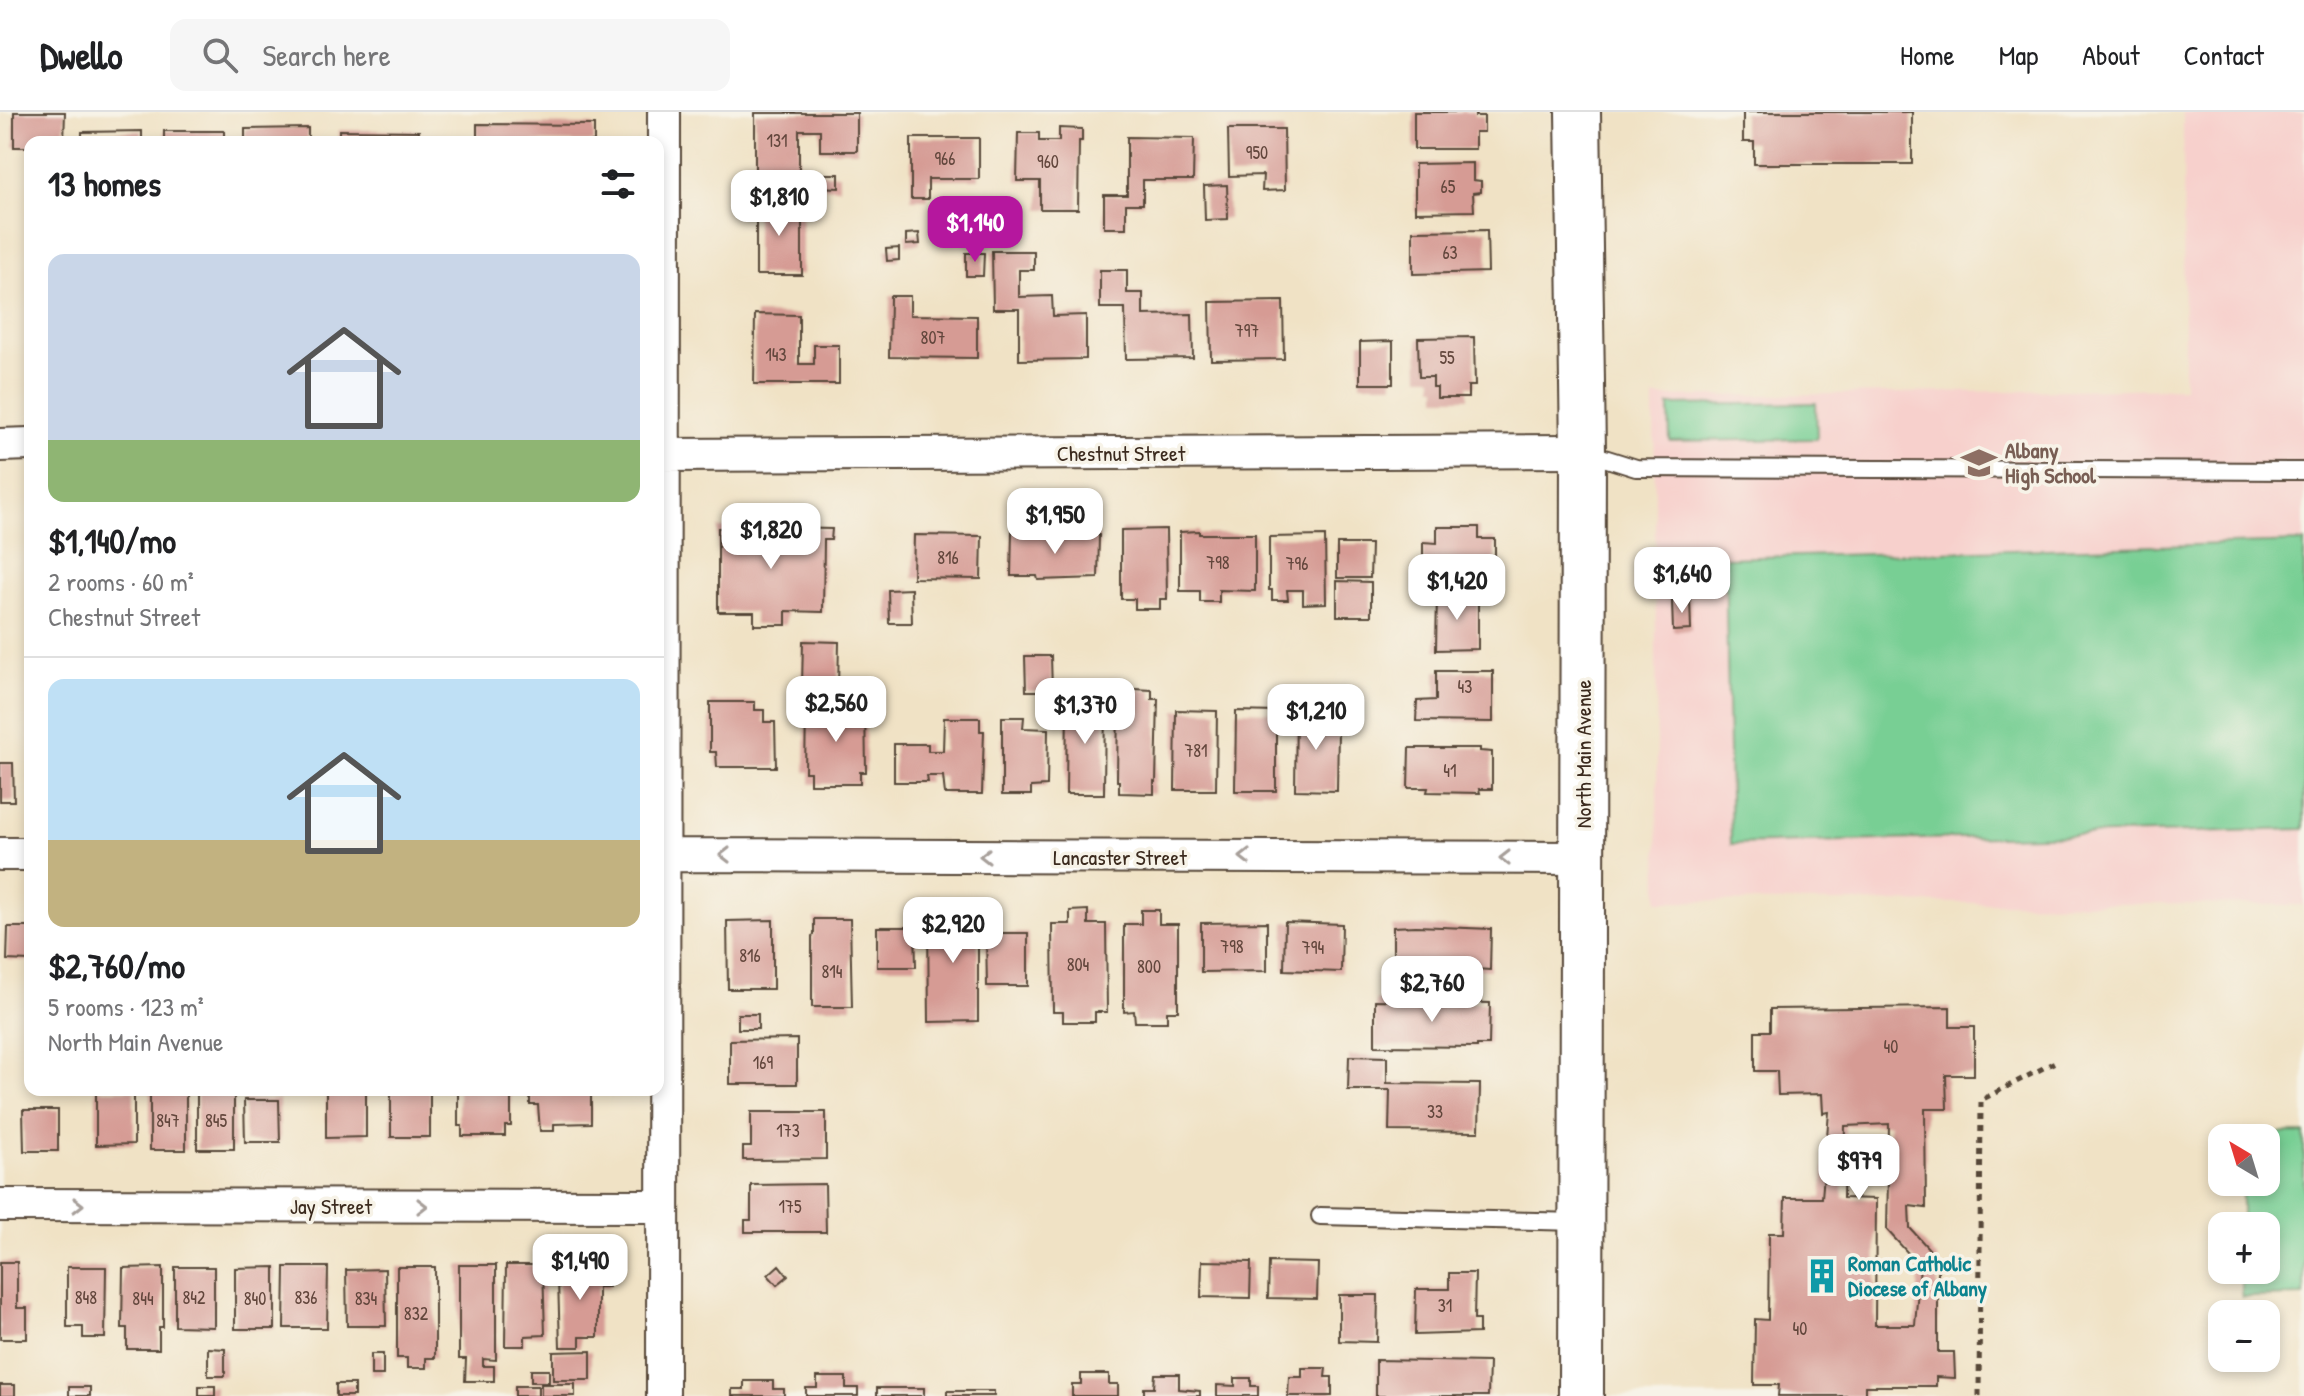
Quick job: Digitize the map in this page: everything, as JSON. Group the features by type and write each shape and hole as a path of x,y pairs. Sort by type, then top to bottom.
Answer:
{"street":[{"path":"664,112 664,136"},
{"name":"North Main Avenue","path":"1578,112 1583,451 1581,1396"},
{"path":"0,445 24,444"},
{"name":"Chestnut Street","path":"664,455 1583,451"},
{"path":"0,854 24,854"},
{"name":"Lancaster Street","path":"664,855 1583,858"},
{"path":"661,1096 663,1396"},
{"name":"Jay Street","path":"0,1205 662,1206"}],"lane":[{"path":"1583,451 1636,468 2304,471"},
{"path":"1320,1216 1582,1222"}],"path":[{"path":"1979,1396 1981,1100 2059,1060"}],"shaded area":[{"name":"Albany High School","path":"2183,112 2304,112 2304,905 1658,901 1654,397 2184,388"}],"green space":[{"path":"1816,403 1817,439 1670,441 1669,405"},
{"path":"2304,542 2304,829 1731,844 1725,558"},
{"path":"2280,1133 2304,1133 2304,1296 2242,1297 2242,1284 2280,1284 2280,1212 2242,1212 2242,1196 2280,1196"}],"building":[{"path":"14,112 65,112 64,136 24,136 24,147 14,147"},
{"path":"1414,112 1475,112 1475,116 1484,116 1484,132 1475,132 1475,149 1414,149"},
{"path":"1743,112 1912,112 1912,164 1754,164 1754,142 1743,142"},
{"path":"755,113 857,113 857,151 820,151 820,130 799,130 799,180 755,180"},
{"path":"477,124 594,125 594,136 477,136"},
{"path":"308,128 308,136 245,136 245,129"},
{"path":"1059,128 1082,129 1078,209 1040,209 1040,181 1017,181 1018,133 1039,133 1039,141 1059,141"},
{"path":"1228,129 1284,129 1285,190 1262,191 1263,175 1229,176"},
{"path":"339,130 419,131 419,136 339,136"},
{"path":"142,131 142,136 82,136 82,132"},
{"path":"164,131 224,131 224,136 164,136"},
{"path":"1127,137 1194,138 1193,180 1143,180 1143,204 1126,204 1126,228 1104,228 1104,195 1127,195"},
{"path":"911,138 979,138 979,179 928,179 928,199 911,199"},
{"path":"1473,163 1473,180 1481,181 1481,192 1473,193 1474,211 1415,212 1415,164"},
{"path":"817,174 839,174 839,188 818,187"},
{"path":"1227,185 1228,219 1205,220 1204,186"},
{"path":"756,201 802,201 802,275 756,275"},
{"path":"1487,230 1488,272 1413,274 1413,231"},
{"path":"919,233 920,244 906,245 906,234"},
{"path":"899,248 899,260 887,261 886,249"},
{"path":"992,251 1034,251 1034,270 1019,270 1019,297 1052,296 1053,316 1086,315 1086,359 1019,360 1019,309 993,309"},
{"path":"966,253 984,253 983,276 966,276"},
{"path":"1100,270 1127,270 1127,293 1143,293 1143,315 1192,314 1193,358 1126,359 1125,308 1100,308"},
{"path":"890,296 910,296 910,315 977,316 977,358 889,357"},
{"path":"1283,301 1284,359 1211,360 1210,302"},
{"path":"755,314 799,315 799,364 814,364 814,345 839,345 839,384 754,384"},
{"path":"1474,337 1475,386 1468,386 1468,398 1437,398 1433,377 1419,377 1418,338"},
{"path":"1393,341 1393,384 1360,384 1360,342"},
{"path":"764,524 786,524 785,528 832,529 831,540 824,540 823,612 786,611 786,625 754,625 754,612 718,612 718,528 764,528"},
{"path":"1437,527 1479,527 1479,539 1495,539 1495,563 1479,563 1479,575 1437,575 1437,566 1423,567 1423,542 1437,543"},
{"path":"1166,529 1167,599 1160,599 1160,609 1135,609 1135,599 1121,599 1121,530"},
{"path":"1012,531 1099,535 1098,578 1038,580 1037,576 1011,576"},
{"path":"1199,531 1199,534 1255,534 1255,591 1219,590 1219,602 1200,602 1200,591 1180,591 1180,532"},
{"path":"914,535 982,536 981,579 913,578"},
{"path":"1325,536 1326,603 1303,604 1303,590 1287,590 1288,600 1272,600 1272,590 1269,590 1269,537"},
{"path":"1337,544 1371,544 1370,578 1337,578"},
{"path":"1337,581 1371,582 1371,616 1337,616"},
{"path":"911,589 912,623 889,623 888,590"},
{"path":"1437,594 1478,595 1478,649 1436,650"},
{"path":"1690,599 1691,630 1673,631 1672,600"},
{"path":"803,641 839,642 838,687 802,687"},
{"path":"1025,656 1051,656 1052,691 1026,691"},
{"path":"1436,671 1493,671 1493,722 1416,721 1417,701 1436,700"},
{"path":"1134,689 1152,690 1152,699 1158,699 1154,794 1119,793 1118,699 1134,698"},
{"path":"1067,698 1105,699 1104,794 1066,794"},
{"path":"710,702 755,702 755,710 764,710 764,722 775,722 776,767 717,767 716,752 710,752"},
{"path":"835,702 865,702 866,772 860,772 860,784 810,784 810,772 805,772 806,711 835,711"},
{"path":"1176,710 1217,711 1216,790 1175,790"},
{"path":"1236,711 1276,712 1276,791 1235,791"},
{"path":"1296,711 1333,711 1333,730 1338,729 1337,791 1295,790"},
{"path":"1002,717 1024,717 1023,728 1048,729 1047,786 1031,787 1031,795 1002,795"},
{"path":"944,718 980,718 980,731 984,731 982,794 945,794 943,776 927,776 928,782 894,782 894,744 928,744 928,751 943,751"},
{"path":"1409,748 1480,748 1480,751 1492,752 1492,789 1479,789 1480,793 1427,792 1428,788 1408,788"},
{"path":"0,763 13,763 14,801 0,801"},
{"path":"974,906 974,918 978,918 978,1021 929,1022 928,919 931,919 931,907"},
{"path":"1088,910 1088,924 1106,924 1107,1012 1095,1012 1095,1022 1063,1022 1063,1012 1053,1012 1052,924 1070,924 1070,911"},
{"path":"1141,910 1159,910 1159,924 1178,924 1178,1011 1167,1011 1167,1022 1135,1022 1134,1011 1124,1012 1124,924 1141,924"},
{"path":"814,919 850,919 852,1007 812,1007"},
{"path":"773,920 773,989 728,989 727,921"},
{"path":"1267,922 1267,971 1201,972 1201,923"},
{"path":"1285,922 1342,924 1341,972 1284,970"},
{"path":"8,927 24,927 24,961 7,960"},
{"path":"877,927 915,927 916,967 877,967"},
{"path":"1393,927 1491,929 1490,970 1476,969 1475,975 1402,972 1403,963 1393,963"},
{"path":"986,933 1028,933 1028,986 987,986"},
{"path":"1375,1000 1490,1003 1489,1045 1375,1046"},
{"path":"1950,1007 1950,1027 1974,1027 1974,1075 1946,1075 1947,1109 1925,1109 1926,1208 1909,1206 1910,1228 1938,1259 1938,1352 1954,1352 1955,1378 1936,1377 1936,1386 1865,1386 1865,1396 1778,1396 1779,1385 1754,1385 1755,1319 1768,1320 1769,1233 1784,1233 1785,1198 1822,1198 1829,1112 1823,1113 1822,1094 1778,1095 1777,1071 1755,1071 1755,1031 1770,1031 1770,1009","holes":["1889,1124 1887,1230 1920,1266 1915,1325 1875,1325 1876,1199 1843,1198 1845,1126"]},
{"path":"738,1014 758,1014 758,1029 738,1029"},
{"path":"797,1039 797,1084 730,1084 730,1040"},
{"path":"1349,1056 1387,1057 1387,1083 1480,1084 1479,1132 1389,1131 1390,1090 1348,1090"},
{"path":"96,1096 134,1096 134,1144 96,1145"},
{"path":"150,1096 186,1096 186,1150 150,1150"},
{"path":"197,1096 234,1096 234,1149 197,1149"},
{"path":"326,1096 366,1096 366,1137 326,1138"},
{"path":"391,1096 430,1096 430,1137 391,1137"},
{"path":"458,1096 511,1096 511,1126 505,1126 505,1136 462,1136 462,1126 458,1126"},
{"path":"530,1096 591,1096 591,1123 554,1124 554,1131 540,1131 538,1105 530,1105"},
{"path":"244,1100 279,1100 280,1142 245,1142"},
{"path":"23,1110 58,1110 58,1151 24,1151"},
{"path":"751,1112 826,1112 826,1159 743,1160 743,1147 751,1147"},
{"path":"825,1184 826,1232 745,1232 745,1220 751,1220 751,1185"},
{"path":"1202,1261 1251,1262 1250,1298 1201,1297"},
{"path":"0,1262 17,1262 17,1308 27,1308 27,1339 0,1339"},
{"path":"1269,1262 1318,1263 1317,1299 1268,1298"},
{"path":"459,1265 496,1265 496,1360 483,1359 483,1366 494,1366 494,1381 465,1381 466,1359 459,1359"},
{"path":"506,1265 543,1265 545,1335 525,1336 525,1346 505,1346"},
{"path":"779,1265 788,1276 777,1285 768,1275"},
{"path":"562,1266 609,1266 609,1287 598,1287 598,1337 580,1337 580,1347 560,1347 558,1279 562,1279"},
{"path":"67,1267 106,1267 105,1338 83,1338 83,1327 67,1327"},
{"path":"163,1267 163,1327 159,1327 159,1349 127,1349 127,1328 122,1328 123,1268"},
{"path":"175,1267 214,1267 214,1327 175,1326"},
{"path":"275,1267 275,1329 235,1329 235,1268"},
{"path":"285,1267 328,1267 327,1328 284,1328"},
{"path":"397,1267 435,1267 435,1358 426,1358 426,1368 407,1368 407,1358 397,1358"},
{"path":"385,1269 386,1326 347,1326 346,1270"},
{"path":"1449,1273 1475,1273 1474,1320 1479,1320 1479,1333 1415,1335 1416,1289 1449,1289"},
{"path":"1339,1295 1378,1295 1377,1342 1339,1341"},
{"path":"208,1348 225,1349 225,1376 208,1376"},
{"path":"591,1351 591,1380 553,1380 553,1352"},
{"path":"371,1354 383,1354 383,1375 371,1375"},
{"path":"1376,1360 1489,1362 1488,1396 1376,1396"},
{"path":"1302,1368 1326,1368 1325,1377 1332,1377 1332,1396 1288,1396 1289,1377 1302,1377"},
{"path":"531,1370 549,1370 549,1382 531,1382"},
{"path":"1081,1374 1109,1374 1109,1384 1118,1384 1118,1396 1072,1396 1072,1384 1081,1384"},
{"path":"1155,1374 1179,1374 1179,1389 1200,1391 1200,1396 1144,1396 1144,1388 1154,1388"},
{"path":"817,1377 846,1377 846,1388 858,1388 858,1396 806,1396 806,1388 817,1388"},
{"path":"1235,1378 1251,1378 1251,1386 1258,1386 1258,1396 1217,1396 1217,1385 1235,1386"},
{"path":"744,1381 773,1381 773,1389 784,1389 784,1396 732,1396 732,1389 744,1389"},
{"path":"336,1384 354,1384 354,1396 336,1396"},
{"path":"541,1384 575,1384 575,1396 541,1396"},
{"path":"0,1385 15,1385 15,1396 0,1396"},
{"path":"199,1386 215,1386 215,1396 199,1396"},
{"path":"515,1386 538,1386 538,1396 515,1396"},
{"path":"69,1387 90,1387 90,1396 69,1396"},
{"path":"877,1388 924,1388 924,1396 877,1396"},
{"path":"947,1391 994,1391 994,1396 947,1396"}],"place":[{"name":"Albany High School","path":"1979,463"},
{"name":"Roman Catholic Diocese of Albany","path":"1822,1276"}]}
